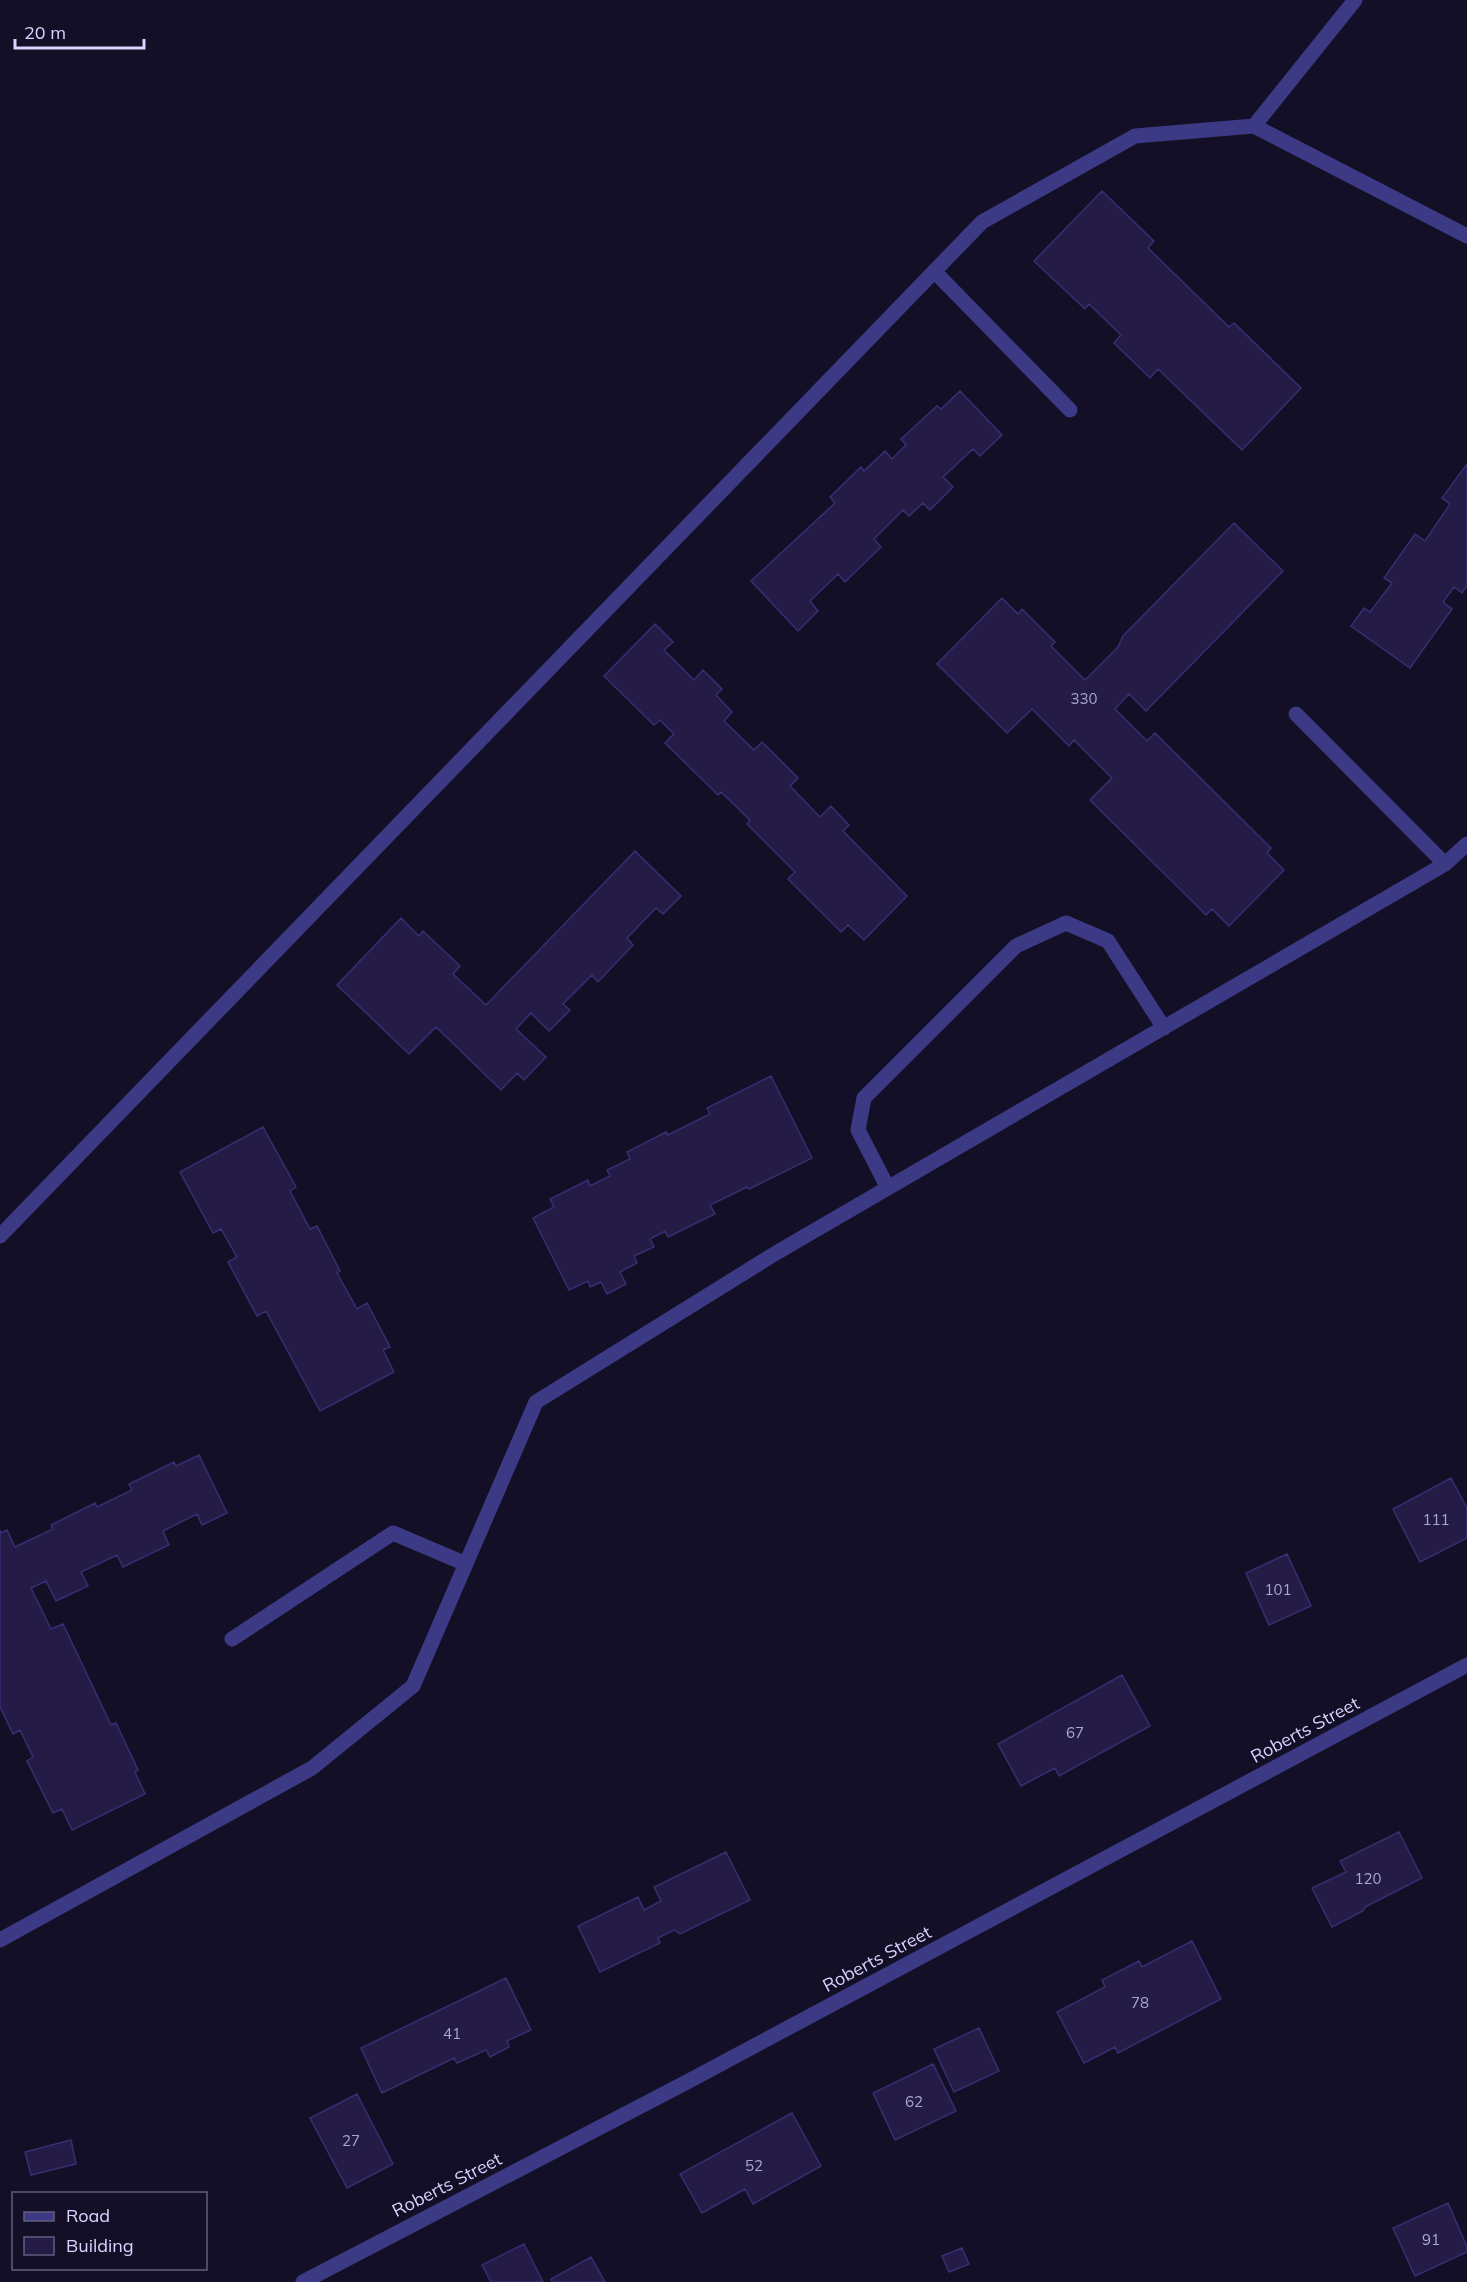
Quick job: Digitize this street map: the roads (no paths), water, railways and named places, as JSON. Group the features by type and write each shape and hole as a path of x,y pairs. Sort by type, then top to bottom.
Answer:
{"street":[{"path":"1254,126 1355,0"},
{"path":"0,1236 982,222 1135,136 1254,126 1467,236"},
{"path":"934,271 1070,410"},
{"path":"1296,714 1445,864"},
{"path":"0,1940 312,1768 413,1686 536,1402 776,1252 1445,864 1467,844"},
{"path":"888,1188 858,1130 864,1098 1016,946 1066,923 1108,941 1164,1028"},
{"path":"232,1639 393,1533 466,1564"},
{"name":"Roberts Street","path":"303,2282 686,2083 1467,1665"}]}
